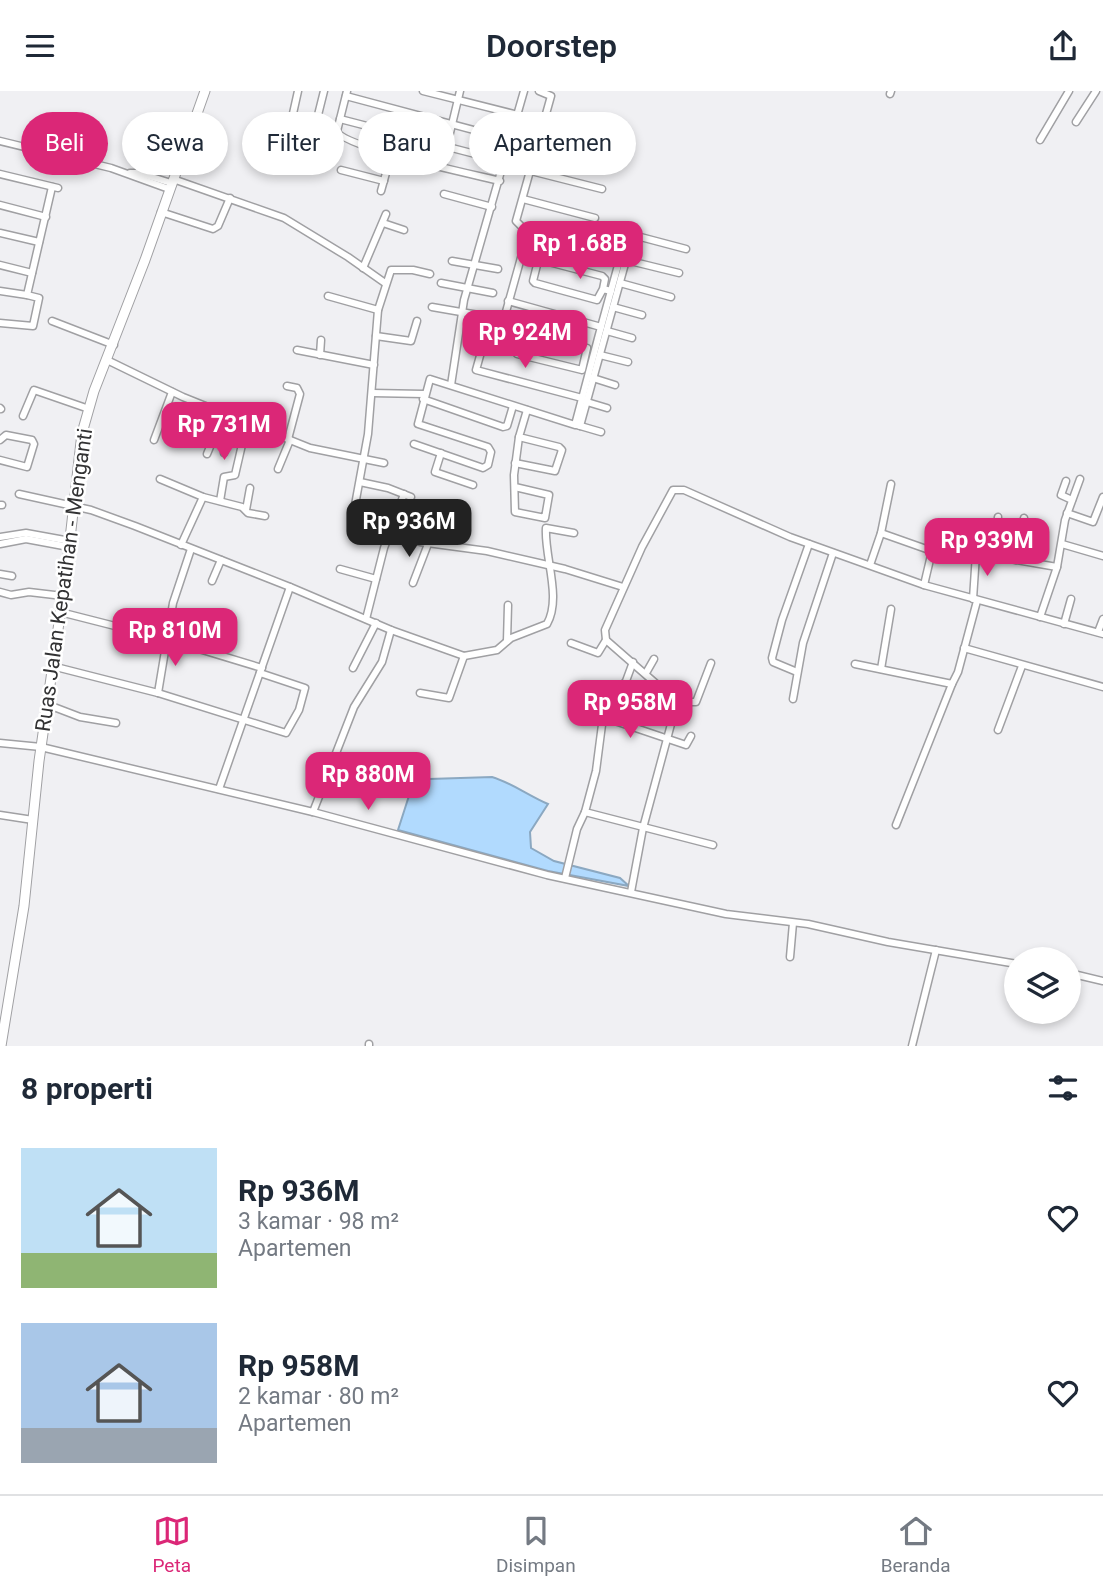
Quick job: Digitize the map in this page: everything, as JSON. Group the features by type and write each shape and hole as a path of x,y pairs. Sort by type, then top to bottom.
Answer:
{"main road":[{"name":"Ruas Jalan Kepatihan - Menganti","path":"1,1046 24,905 41,747 63,596 82,433 205,91"}],"street":[{"path":"293,112 298,91"},
{"path":"319,112 324,91"},
{"path":"423,91 505,112"},
{"path":"455,112 460,91"},
{"path":"518,112 524,91"},
{"path":"539,91 551,96 547,112"},
{"path":"1040,140 1069,91"},
{"path":"1076,122 1096,91"},
{"path":"342,112 347,93 414,112"},
{"path":"0,141 230,198 284,218 385,283"},
{"path":"455,169 500,181"},
{"path":"344,171 384,181"},
{"path":"0,174 55,188 27,295"},
{"path":"381,191 386,175"},
{"path":"451,385 462,312 502,175"},
{"path":"530,175 516,221 525,230 617,252 620,258 607,290 597,300 535,283 533,281 538,261 602,276 605,279 607,290 600,355 584,400"},
{"path":"550,175 602,189"},
{"path":"444,194 492,207"},
{"path":"161,212 213,229 218,226 230,198"},
{"path":"523,199 595,218"},
{"path":"0,205 46,217"},
{"path":"363,268 386,214"},
{"path":"383,223 404,230"},
{"path":"525,230 524,247 497,344 483,345 476,370 607,408"},
{"path":"0,233 39,242"},
{"path":"578,425 588,361 586,347 523,330 516,352 580,371 588,361 613,307 633,235 685,249"},
{"path":"626,260 679,273"},
{"path":"452,261 498,269"},
{"path":"0,265 32,273"},
{"path":"430,274 393,269 385,283 378,310 372,393 354,523 428,544 486,551 623,587"},
{"path":"441,283 493,293"},
{"path":"620,283 671,297"},
{"path":"0,291 39,298 33,326 0,323"},
{"path":"328,296 378,310"},
{"path":"508,301 632,338"},
{"path":"432,307 484,316"},
{"path":"613,307 642,315"},
{"path":"52,321 114,345"},
{"path":"376,336 411,341 417,321"},
{"path":"320,355 321,340"},
{"path":"297,350 374,365"},
{"path":"600,355 628,362"},
{"path":"107,360 172,391 289,440 319,450 384,463"},
{"path":"593,378 615,385"},
{"path":"414,444 483,468 488,465 491,452 488,447 418,424 430,379 601,432"},
{"path":"278,469 289,440 300,394 297,388 288,386"},
{"path":"23,416 34,390 89,409"},
{"path":"154,440 172,391"},
{"path":"372,393 424,396 503,427 507,426 514,406"},
{"path":"515,487 549,495 545,518 515,512 515,487 515,463 525,409"},
{"path":"206,454 224,413"},
{"path":"224,453 236,418"},
{"path":"220,501 224,477 235,475 247,423"},
{"path":"0,440 6,435 32,440 34,444 27,467 0,460"},
{"path":"515,463 555,471 562,450 519,437"},
{"path":"441,453 435,472 473,485"},
{"path":"160,478 203,497 246,510 248,513 265,516"},
{"path":"1040,617 1057,567 1067,513 1080,479"},
{"path":"1066,481 1061,495 1072,500"},
{"path":"360,482 407,496 391,532 366,619"},
{"path":"870,565 881,533 891,484"},
{"path":"246,510 250,488"},
{"path":"572,643 598,653 606,640 607,622 623,587 667,497 676,488 809,544 924,585 1100,633 1103,619"},
{"path":"19,494 73,506 135,526 290,587 391,631 464,656 497,650 507,641 547,624 550,617 551,567 545,545 546,528 573,533"},
{"path":"181,545 203,497"},
{"path":"1067,513 1089,522 1094,521 1099,517 1103,497"},
{"path":"993,557 998,517"},
{"path":"1016,560 1024,518"},
{"path":"924,585 940,525 947,523 955,527 957,547 976,554 1057,567"},
{"path":"881,533 932,551"},
{"path":"0,537 36,538 69,544"},
{"path":"0,544 19,538"},
{"path":"413,583 428,544"},
{"path":"797,672 773,662 772,658 778,632 809,544"},
{"path":"1062,544 1103,557"},
{"path":"158,693 178,583 191,549"},
{"path":"793,699 803,643 833,553"},
{"path":"896,825 964,648 975,600 976,554"},
{"path":"212,582 221,560"},
{"path":"340,569 376,579"},
{"path":"0,574 12,576"},
{"path":"219,789 290,587"},
{"path":"0,592 11,595 29,592 63,596"},
{"path":"1063,624 1072,599"},
{"path":"507,641 508,605"},
{"path":"880,669 891,609"},
{"path":"52,666 158,693 285,734 299,710 306,690 304,686 166,639 60,612"},
{"path":"353,668 376,623"},
{"path":"313,812 354,707 382,662 391,631"},
{"path":"606,640 677,702 696,702 711,663"},
{"path":"964,648 1103,687"},
{"path":"420,693 449,698 464,656"},
{"path":"646,673 654,659"},
{"path":"565,878 577,829 585,812 596,771 603,717 612,699 626,681 633,662"},
{"path":"855,664 952,684"},
{"path":"998,730 1022,666"},
{"path":"631,891 643,828 677,702"},
{"path":"47,704 80,717 116,723"},
{"path":"603,717 686,745 691,736"},
{"path":"0,743 41,747 313,812 565,878 726,914 805,924 1004,962"},
{"path":"585,812 713,845"},
{"path":"0,815 33,820"},
{"path":"790,957 793,923"},
{"path":"912,1046 936,950"},
{"path":"1081,976 1103,981"}],"water":[{"path":"416,774 429,779 492,777 548,804 530,832 531,848 554,861 620,878 629,886 548,871 398,830"}]}
